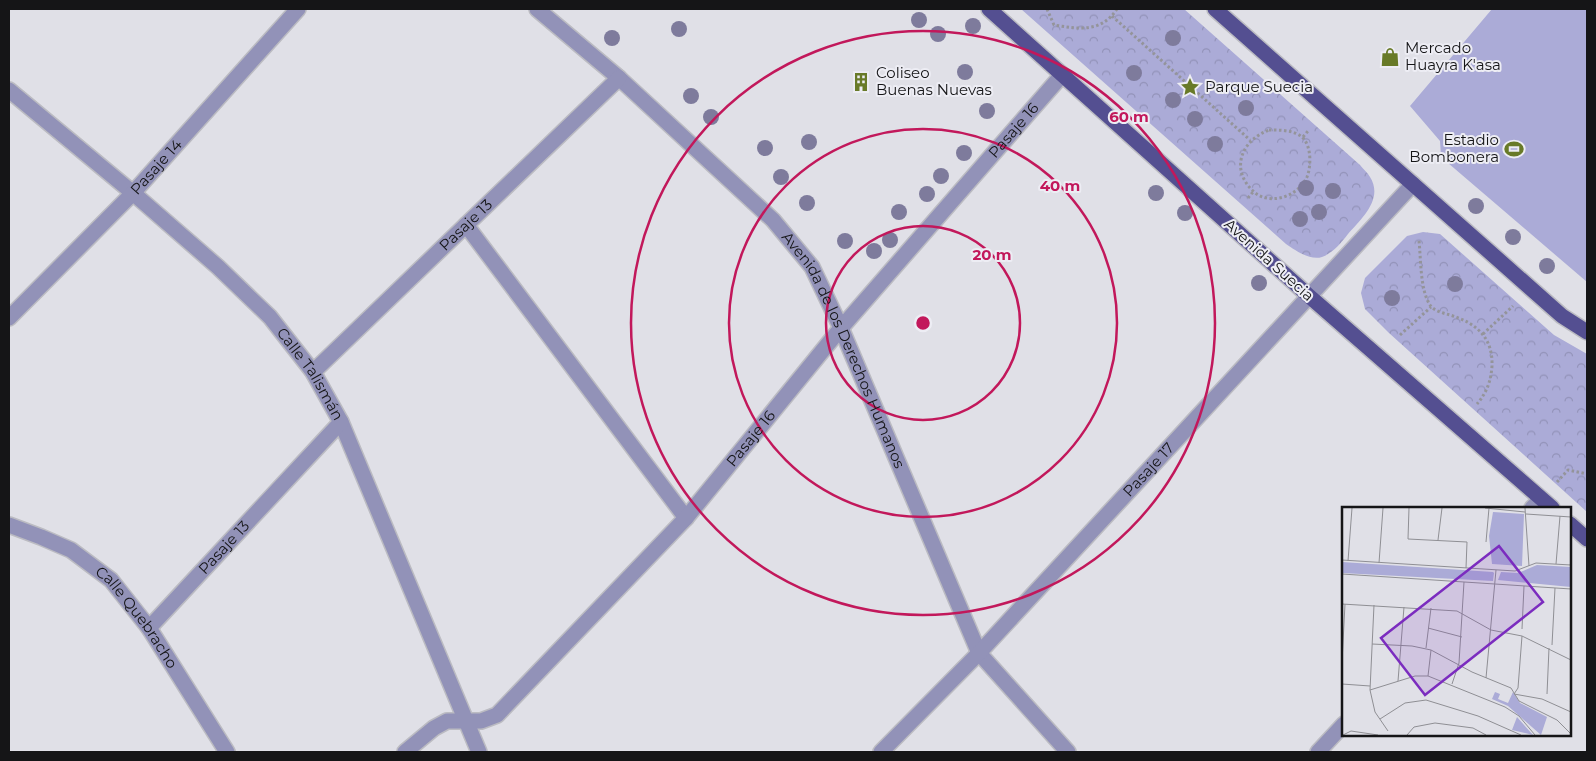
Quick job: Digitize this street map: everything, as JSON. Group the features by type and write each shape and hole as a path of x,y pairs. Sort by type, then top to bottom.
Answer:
{"main road":[{"name":"Avenida Suecia","path":"989,9 1542,505"},
{"path":"1215,9 1562,316 1587,332"},
{"path":"1571,525 1587,539"}],"street":[{"name":"Pasaje 14","path":"9,318 133,193 298,9"},
{"name":"Avenida de los Derechos Humanos","path":"537,9 620,78 773,220 812,267 841,328 979,653 1068,752"},
{"name":"Pasaje 16","path":"405,752 434,728 447,722 481,722 497,715 686,518 841,328 1062,75"},
{"name":"Pasaje 13","path":"313,372 620,78"},
{"name":"Calle Talismán","path":"9,90 133,193 218,267 270,317 313,372 341,422 479,752"},
{"name":"Pasaje 17","path":"881,752 979,653 1413,184"},
{"path":"466,225 686,518"},
{"name":"Pasaje 13","path":"149,628 341,422"},
{"name":"Calle Quebracho","path":"9,525 71,550 111,580 149,628 227,752"},
{"path":"1318,752 1342,726"}],"path":[{"path":"1047,9 1054,25 1091,28 1102,24 1117,9"},
{"path":"1112,16 1250,140"},
{"path":"1269,130 1290,132 1303,137 1308,148 1309,166 1304,183 1297,191 1287,197 1275,199 1253,192 1241,172 1241,160 1244,149 1250,140 1269,130"},
{"path":"1303,137 1308,131"},
{"path":"1248,198 1253,192"},
{"path":"1419,241 1422,274 1431,307 1462,318 1474,325 1490,345 1492,357 1488,387 1485,395 1477,404"},
{"path":"1483,334 1513,306"},
{"path":"1400,335 1431,307"},
{"path":"1555,484 1568,470 1587,474"}],"green space":[{"name":"Parque Suecia","path":"1021,9 1184,9 1360,165 1369,175 1374,185 1373,201 1359,222 1330,253 1322,257 1313,258 1298,252 1286,244"},
{"name":"Estadio Bombonera","path":"1492,9 1587,9 1587,282 1441,157 1440,141 1410,106"},
{"path":"1423,232 1440,234 1554,335 1587,354 1587,512 1389,333 1365,309 1361,293 1365,278 1407,236"}],"place":[{"name":"Mercado Huayra K'asa","path":"1390,57"},
{"name":"Coliseo Buenas Nuevas","path":"861,82"},
{"name":"Parque Suecia","path":"1190,87"},
{"name":"Estadio Bombonera","path":"1514,149"}]}
